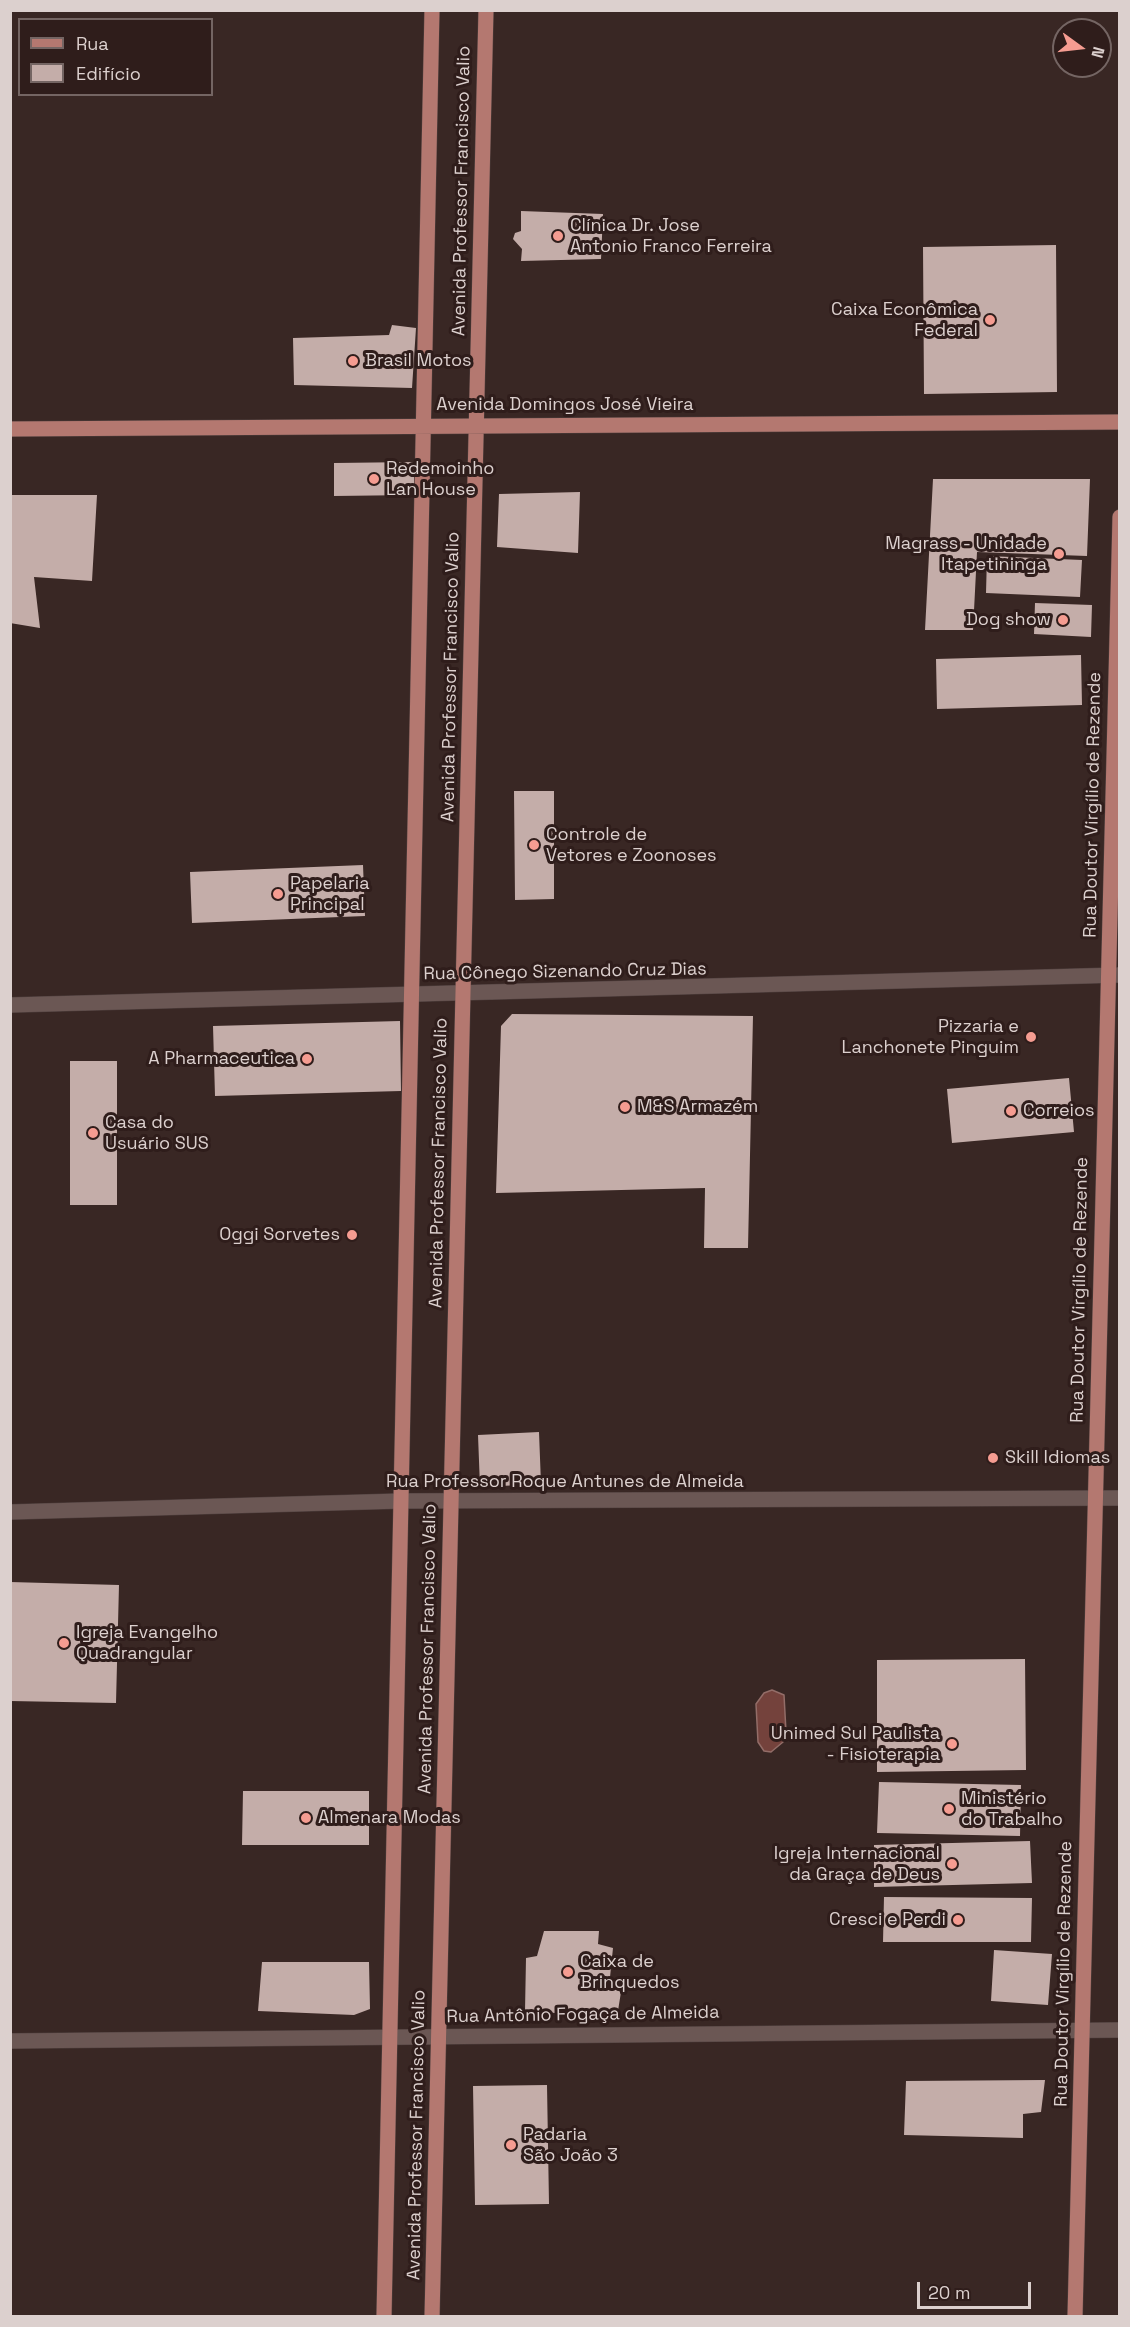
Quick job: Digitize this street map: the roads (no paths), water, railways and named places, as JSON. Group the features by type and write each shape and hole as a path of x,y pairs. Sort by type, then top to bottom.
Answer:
{"main road":[{"name":"Avenida Professor Francisco Valio","path":"384,2316 432,10"},
{"name":"Avenida Professor Francisco Valio","path":"432,2316 486,10"},
{"name":"Avenida Domingos José Vieira","path":"10,429 476,424 1119,422"},
{"name":"Rua Doutor Virgílio de Rezende","path":"1075,2316 1095,1498 1114,975 1119,517"}],"street":[{"name":"Rua Cônego Sizenando Cruz Dias","path":"10,1005 1114,975"},
{"name":"Rua Professor Roque Antunes de Almeida","path":"10,1512 401,1502 1119,1498"},
{"name":"Rua Antônio Fogaça de Almeida","path":"10,2041 1119,2030"}],"place":[{"name":"Clínica Dr. Jose Antonio Franco Ferreira","path":"558,236"},
{"name":"Caixa Econômica Federal","path":"990,320"},
{"name":"Brasil Motos","path":"353,361"},
{"name":"Redemoinho Lan House","path":"374,479"},
{"name":"Magrass - Unidade Itapetininga","path":"1059,554"},
{"name":"Dog show","path":"1063,620"},
{"name":"Controle de Vetores e Zoonoses","path":"534,845"},
{"name":"Papelaria Principal","path":"278,894"},
{"name":"Pizzaria e Lanchonete Pinguim","path":"1031,1037"},
{"name":"A Pharmaceutica","path":"307,1059"},
{"name":"M&S Armazém","path":"625,1107"},
{"name":"Correios","path":"1011,1111"},
{"name":"Casa do Usuário SUS","path":"93,1133"},
{"name":"Oggi Sorvetes","path":"352,1235"},
{"name":"Skill Idiomas","path":"993,1458"},
{"name":"Igreja Evangelho Quadrangular","path":"64,1643"},
{"name":"Unimed Sul Paulista - Fisioterapia","path":"952,1744"},
{"name":"Ministério do Trabalho","path":"949,1809"},
{"name":"Almenara Modas","path":"306,1818"},
{"name":"Igreja Internacional da Graça de Deus","path":"952,1864"},
{"name":"Cresci e Perdi","path":"958,1920"},
{"name":"Caixa de Brinquedos","path":"568,1972"},
{"name":"Padaria São João 3","path":"511,2145"}]}
